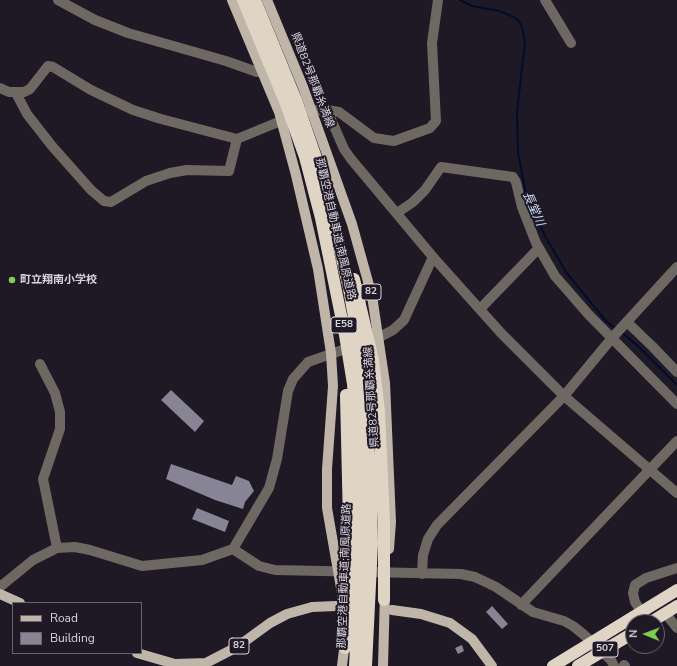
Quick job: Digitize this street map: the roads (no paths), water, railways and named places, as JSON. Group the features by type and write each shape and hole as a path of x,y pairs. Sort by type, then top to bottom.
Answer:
{"highway":[{"name":"那覇空港自動車道;南風原道路","path":"242,0 286,104 326,214 349,289 357,334 368,426 371,480 372,544 366,666"},
{"name":"那覇空港自動車道;南風原道路","path":"255,0 296,100 315,155 345,335 357,429 361,545 355,666"},
{"path":"326,214 354,278 364,315 373,360 379,411 384,522 384,600"},
{"path":"326,214 347,402 350,543 345,648"},
{"name":"507","path":"553,666 677,590"},
{"path":"665,613 677,606"},
{"name":"507","path":"578,666 625,638"}],"main road":[{"path":"232,0 263,72 281,120 296,175 318,269 331,353 333,408 327,456 326,495 329,528 342,587 345,648 342,666"},
{"name":"県道82号那覇糸満線","path":"267,0 312,110 352,224 372,296 385,383 391,522 389,561 384,600 383,666"},
{"path":"0,594 18,602"},
{"name":"82","path":"140,654 175,664 206,664 237,647 270,623 287,614 312,607 336,606"},
{"path":"392,610 421,614 450,623 472,639 492,666"}],"street":[{"path":"58,0 95,20 128,33 226,61 257,72 263,72"},
{"path":"0,88 16,93 30,89 48,66 53,67 91,90 133,110 161,120 237,139 281,120 312,110 327,110 339,112 374,138 394,141 430,128 436,121 432,43 438,0"},
{"path":"545,0 571,43"},
{"path":"16,93 28,114 52,146 91,190 104,201 110,202 146,181 170,173 187,170 229,171 237,139"},
{"path":"327,110 348,154 433,257 501,333 564,396 677,493"},
{"path":"397,213 413,202 441,167 513,177 516,182 522,207 539,248 555,276 612,338 677,404"},
{"path":"480,309 539,248"},
{"path":"0,587 33,560 57,548 75,547 90,550 142,566 202,560 233,549 269,488 277,459 288,391 293,379 308,362 379,338 393,330 404,320 433,257"},
{"path":"422,574 423,555 428,539 437,525 564,396 626,322 677,267"},
{"path":"626,322 677,372"},
{"path":"40,364 55,393 60,412 60,429 43,479 57,548"},
{"path":"521,605 677,441"},
{"path":"233,549 259,566 275,570 461,574 475,577 496,587 521,605 541,615 564,621 584,634 613,663"},
{"path":"641,611 635,602 633,593 635,585 646,578 677,568"},
{"path":"665,613 677,628"}],"waterway":[{"name":"長堂川","path":"460,0 472,6 499,11 512,16 518,20 522,27 525,42 517,111 518,152 526,196 545,236 566,272 605,320 616,329"},
{"name":"長堂川","path":"621,332 639,347 677,385"}],"place":[{"name":"町立翔南小学校","path":"12,280"}]}
